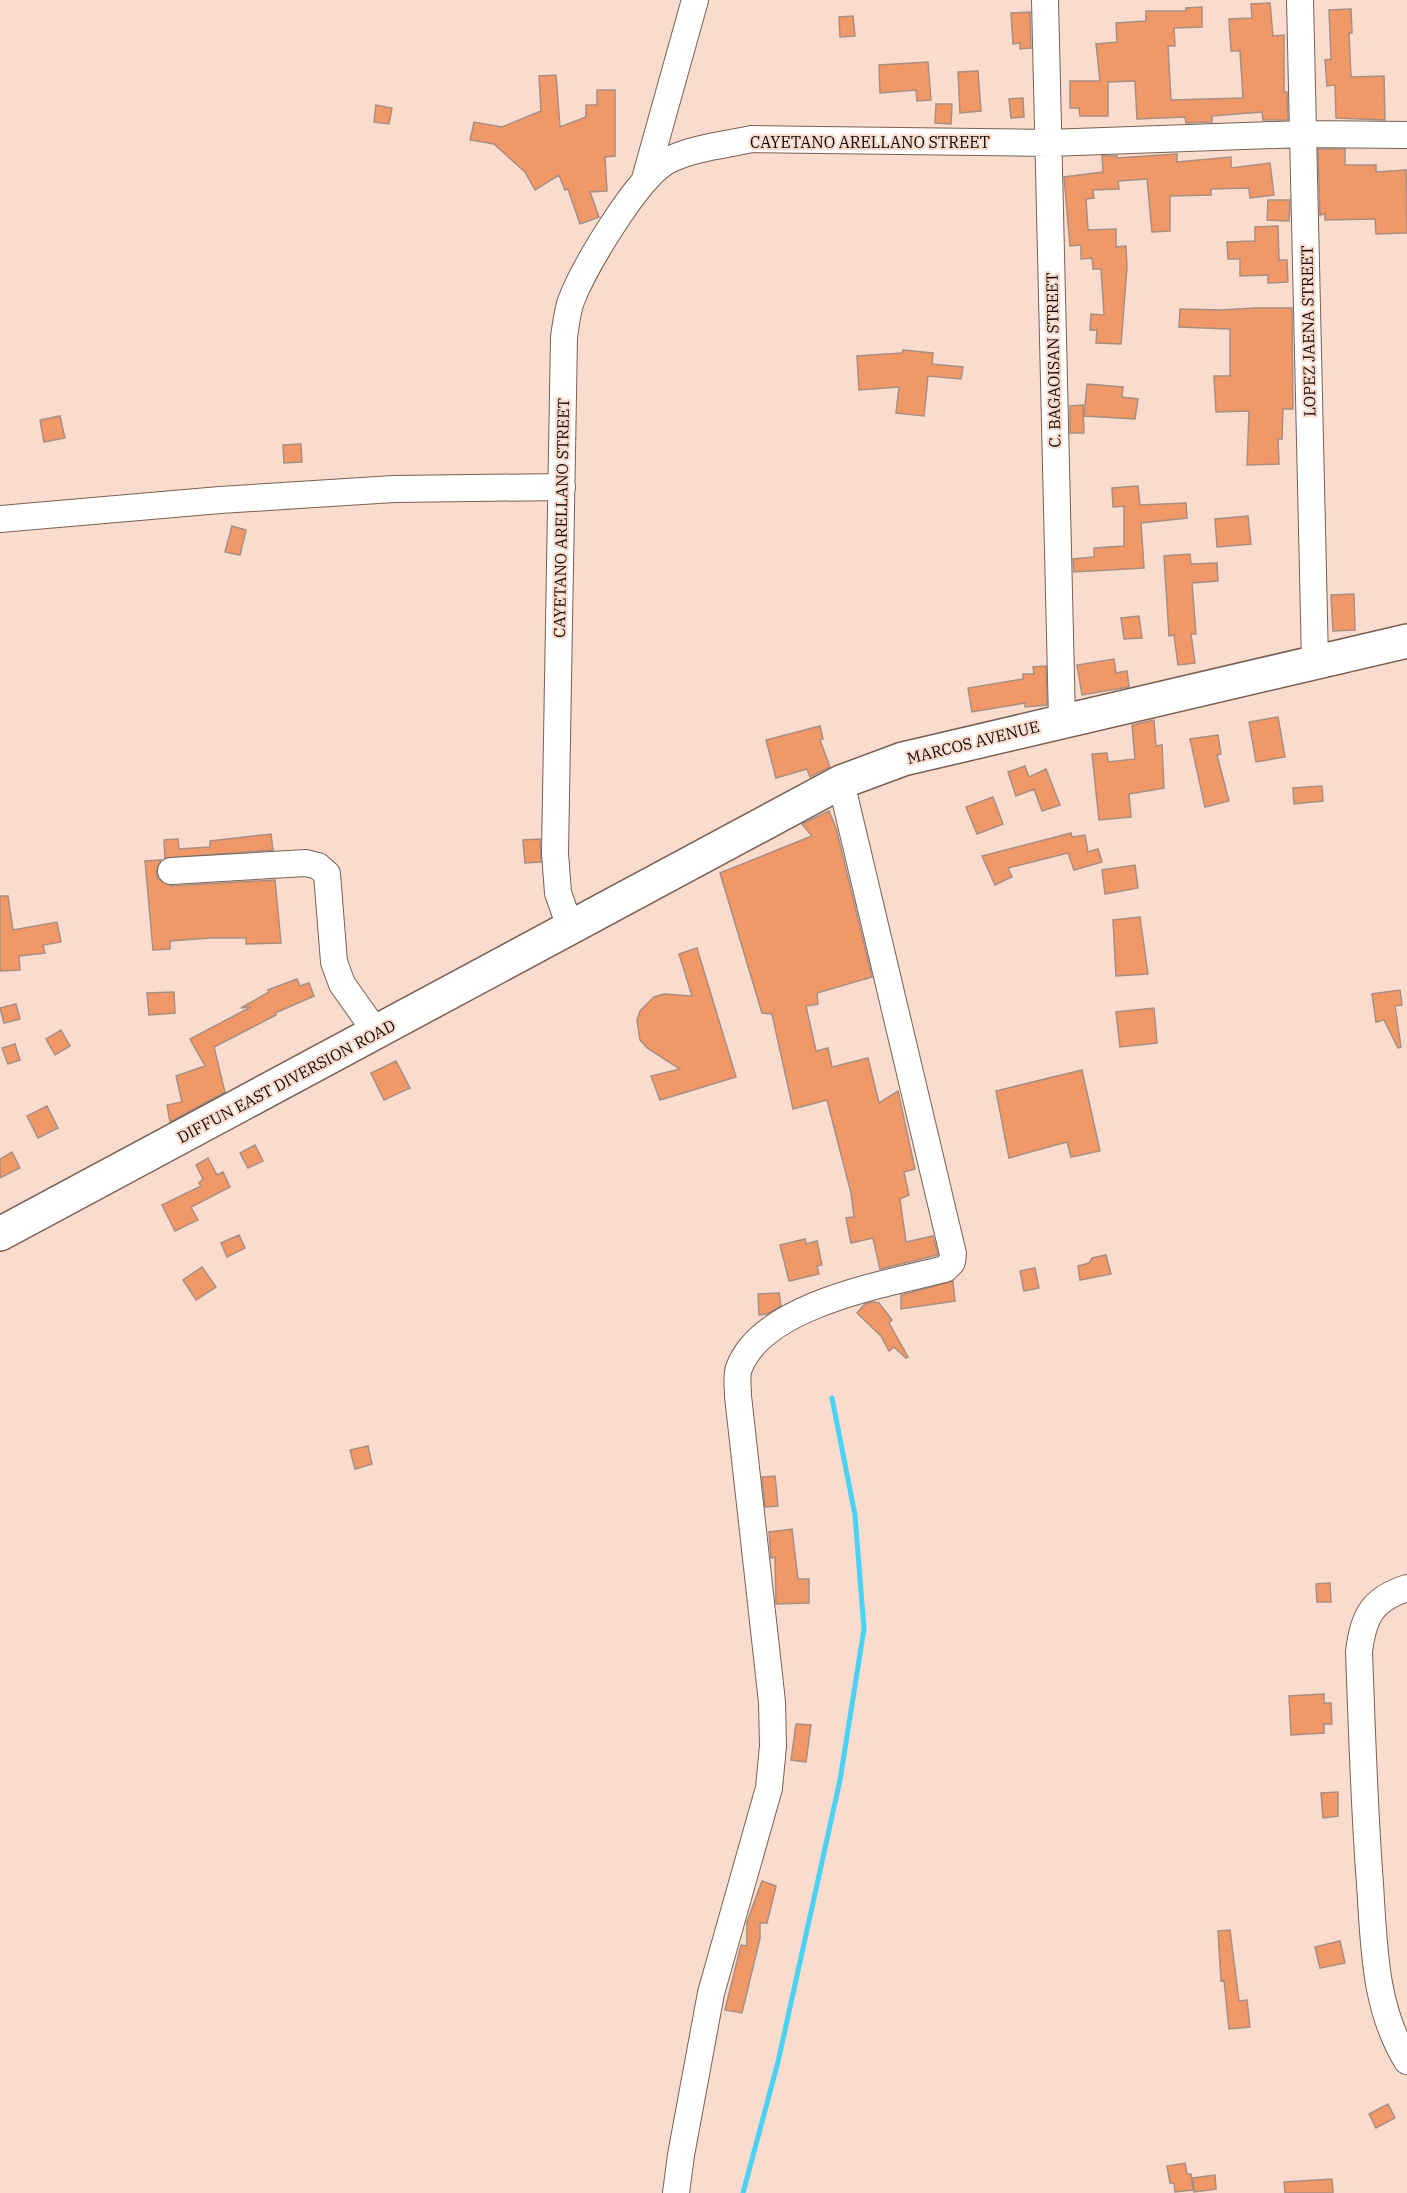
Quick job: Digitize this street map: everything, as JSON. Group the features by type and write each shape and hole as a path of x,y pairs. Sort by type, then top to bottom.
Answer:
{"main road":[{"name":"MARCOS AVENUE","path":"570,927 841,782 903,759 1407,641"},
{"name":"DIFFUN EAST DIVERSION ROAD","path":"0,1234 570,927"}],"street":[{"path":"645,178 695,0"},
{"name":"C. BAGAOISAN STREET","path":"1045,0 1062,720"},
{"name":"LOPEZ JAENA STREET","path":"1300,0 1315,661"},
{"name":"CAYETANO ARELLANO STREET","path":"570,927 558,893 555,853 564,337 571,302 588,268 645,178 667,161 707,148 752,139 1048,143 1303,134 1407,135"},
{"path":"0,519 220,500 394,489 562,487"},
{"path":"676,2193 711,1993 769,1788 773,1746 772,1702 738,1396 738,1370 748,1350 766,1334 804,1308 945,1269 952,1262 953,1254 841,782"},
{"path":"171,871 306,863 318,866 327,874 331,937 338,973 342,984 376,1032"},
{"path":"1407,1588 1389,1594 1372,1609 1362,1628 1359,1652 1366,1832 1377,1985 1397,2045 1407,2061"}],"building":[{"path":"1270,3 1273,36 1284,35 1284,92 1287,92 1288,120 1263,120 1262,112 1212,116 1212,122 1186,123 1185,117 1137,119 1135,81 1108,82 1108,116 1080,116 1079,108 1070,108 1070,81 1100,81 1096,44 1117,42 1116,23 1146,21 1146,11 1186,11 1186,8 1202,7 1202,27 1174,28 1175,46 1168,46 1171,100 1243,98 1240,51 1231,51 1229,19 1252,18 1251,4"},
{"path":"1351,9 1352,33 1349,33 1351,77 1384,76 1385,120 1336,118 1335,85 1327,86 1325,60 1331,59 1329,10"},
{"path":"1030,12 1031,48 1020,49 1020,43 1013,44 1011,13"},
{"path":"853,16 855,36 840,37 839,17"},
{"path":"928,62 931,100 917,101 916,90 880,93 879,65"},
{"path":"978,71 981,111 960,113 958,72"},
{"path":"556,75 560,127 586,117 586,105 597,105 597,90 615,90 615,156 605,157 607,191 590,192 599,217 580,224 568,189 565,190 559,175 535,190 525,172 494,144 470,140 474,122 502,127 541,111 539,76"},
{"path":"1023,98 1024,117 1011,118 1009,99"},
{"path":"936,104 952,104 951,124 935,123"},
{"path":"376,105 392,108 389,124 374,122"},
{"path":"1318,149 1345,149 1345,165 1376,165 1376,172 1406,170 1407,233 1376,234 1375,219 1325,220 1325,214 1320,215"},
{"path":"1177,154 1177,162 1231,157 1231,168 1270,163 1274,195 1250,198 1249,188 1211,189 1211,195 1170,196 1170,231 1152,232 1147,179 1118,181 1119,189 1093,190 1094,198 1086,199 1088,230 1116,229 1116,247 1126,246 1127,267 1121,344 1096,343 1097,330 1090,330 1091,314 1104,315 1101,269 1093,269 1092,258 1081,259 1081,245 1070,246 1064,177 1103,172 1102,156 1117,156 1117,158"},
{"path":"1268,200 1290,200 1289,221 1267,220"},
{"path":"1278,226 1279,260 1287,260 1288,282 1268,283 1268,275 1240,276 1240,259 1228,259 1227,242 1255,241 1255,227"},
{"path":"1292,308 1293,409 1283,409 1282,439 1278,439 1279,464 1247,465 1249,411 1216,412 1214,376 1230,376 1230,329 1179,327 1180,309"},
{"path":"903,350 933,353 932,364 963,367 961,379 928,376 924,416 896,413 899,387 859,390 857,356 902,353"},
{"path":"1087,384 1123,387 1122,397 1138,399 1135,419 1084,416"},
{"path":"1083,405 1084,433 1070,433 1070,406"},
{"path":"60,416 65,438 44,442 40,420"},
{"path":"301,444 302,462 284,463 283,445"},
{"path":"1138,486 1140,505 1186,503 1187,518 1141,523 1144,568 1074,572 1073,559 1094,557 1094,548 1124,546 1124,506 1113,507 1112,488"},
{"path":"1248,516 1251,544 1217,547 1215,519"},
{"path":"232,526 246,530 240,555 225,552"},
{"path":"1190,554 1191,564 1217,563 1218,581 1192,583 1196,634 1191,634 1195,663 1178,665 1174,635 1169,636 1164,556"},
{"path":"1354,594 1355,630 1333,631 1331,595"},
{"path":"1139,616 1142,638 1124,639 1121,618"},
{"path":"1114,659 1116,673 1127,671 1129,687 1082,695 1077,665"},
{"path":"1046,666 1047,705 1025,707 1025,703 972,712 968,688 1023,679 1023,674 1034,674 1033,667"},
{"path":"1278,717 1285,757 1256,762 1249,722"},
{"path":"1154,720 1156,746 1162,745 1164,788 1129,794 1131,817 1099,820 1092,754 1107,753 1108,762 1135,759 1132,725"},
{"path":"820,726 823,739 820,740 830,767 810,777 807,769 776,778 766,740"},
{"path":"1218,735 1221,754 1217,755 1229,801 1205,807 1190,739"},
{"path":"1025,766 1029,777 1046,769 1060,805 1042,811 1034,789 1016,796 1008,772"},
{"path":"1322,786 1323,801 1294,804 1293,788"},
{"path":"993,797 1003,824 977,834 966,807"},
{"path":"829,811 836,828 872,977 817,993 818,1004 806,1006 816,1051 828,1048 832,1067 868,1058 879,1103 898,1091 915,1169 904,1172 909,1195 900,1199 906,1242 933,1236 938,1255 880,1269 873,1238 851,1243 846,1218 854,1217 851,1193 827,1100 793,1109 772,1014 762,1013 720,873 812,836 802,824"},
{"path":"1071,833 1072,837 1085,835 1088,852 1098,849 1102,862 1074,870 1068,853 1008,868 1012,877 995,885 982,856"},
{"path":"271,834 273,850 165,858 164,840 178,839 179,849 210,847 210,841"},
{"path":"540,839 541,862 525,863 523,840"},
{"path":"161,860 156,871 158,879 171,886 275,880 281,943 246,944 246,938 210,938 170,941 170,949 153,950 145,861"},
{"path":"1135,865 1138,888 1105,894 1102,870"},
{"path":"0,896 8,896 13,930 57,922 61,942 43,945 45,953 19,956 20,970 0,971"},
{"path":"1140,917 1148,974 1116,976 1113,920"},
{"path":"697,948 736,1077 660,1100 651,1076 680,1069 647,1048 640,1040 637,1020 640,1011 654,997 664,994 692,996 679,954"},
{"path":"297,979 300,986 309,983 314,996 275,1013 276,1015 214,1047 225,1092 170,1122 167,1105 182,1102 176,1076 205,1066 190,1039 251,1007 241,1008 269,992 268,990"},
{"path":"1400,990 1402,1005 1395,1006 1401,1047 1398,1048 1384,1020 1376,1022 1372,994"},
{"path":"174,992 175,1013 149,1015 147,993"},
{"path":"16,1004 20,1019 4,1023 0,1008"},
{"path":"1154,1008 1157,1043 1120,1047 1116,1012"},
{"path":"61,1030 70,1046 55,1055 46,1039"},
{"path":"15,1044 20,1060 8,1064 2,1048"},
{"path":"396,1061 410,1088 384,1100 371,1073"},
{"path":"1082,1070 1100,1151 1071,1157 1067,1142 1009,1158 996,1091"},
{"path":"47,1106 58,1128 38,1138 27,1116"},
{"path":"255,1145 263,1161 248,1168 240,1153"},
{"path":"12,1152 20,1168 0,1178 0,1159"},
{"path":"208,1158 217,1175 223,1172 230,1187 191,1207 198,1220 175,1231 162,1205 201,1186 199,1183 203,1179 196,1165"},
{"path":"239,1235 245,1248 227,1257 221,1243"},
{"path":"805,1239 806,1244 817,1241 822,1265 817,1266 819,1274 789,1281 780,1245"},
{"path":"1106,1255 1111,1274 1080,1280 1078,1266 1089,1263 1092,1258"},
{"path":"202,1267 216,1287 196,1300 183,1280"},
{"path":"1035,1268 1039,1288 1024,1291 1020,1271"},
{"path":"953,1281 955,1301 901,1309 901,1295"},
{"path":"779,1293 781,1306 767,1314 759,1315 758,1294"},
{"path":"879,1303 892,1320 889,1323 908,1357 906,1358 894,1347 889,1351 881,1336 857,1313 865,1304"},
{"path":"368,1446 372,1464 355,1469 350,1450"},
{"path":"775,1476 778,1506 765,1507 762,1477"},
{"path":"792,1529 798,1579 809,1579 809,1603 776,1604 775,1557 771,1558 769,1532"},
{"path":"1330,1583 1331,1602 1317,1602 1316,1584"},
{"path":"1324,1694 1324,1703 1331,1703 1332,1724 1324,1724 1324,1733 1291,1735 1289,1696"},
{"path":"796,1724 811,1725 806,1762 791,1760"},
{"path":"1338,1792 1338,1816 1323,1818 1321,1793"},
{"path":"762,1881 776,1886 767,1923 760,1923 760,1938 742,2013 725,2010 741,1945 747,1946 747,1922"},
{"path":"1230,1930 1239,2001 1247,2000 1250,2027 1229,2029 1224,1980 1221,1981 1218,1931"},
{"path":"1340,1941 1345,1963 1320,1968 1315,1947"},
{"path":"1388,2104 1395,2118 1376,2128 1369,2114"},
{"path":"1185,2163 1187,2174 1191,2174 1193,2190 1175,2192 1174,2183 1170,2183 1167,2166"},
{"path":"1215,2175 1216,2189 1194,2192 1193,2178"},
{"path":"1332,2179 1333,2193 1285,2193 1284,2182"}],"waterway":[{"path":"743,2193 778,2062 840,1780 864,1629 855,1515 832,1398"}]}
